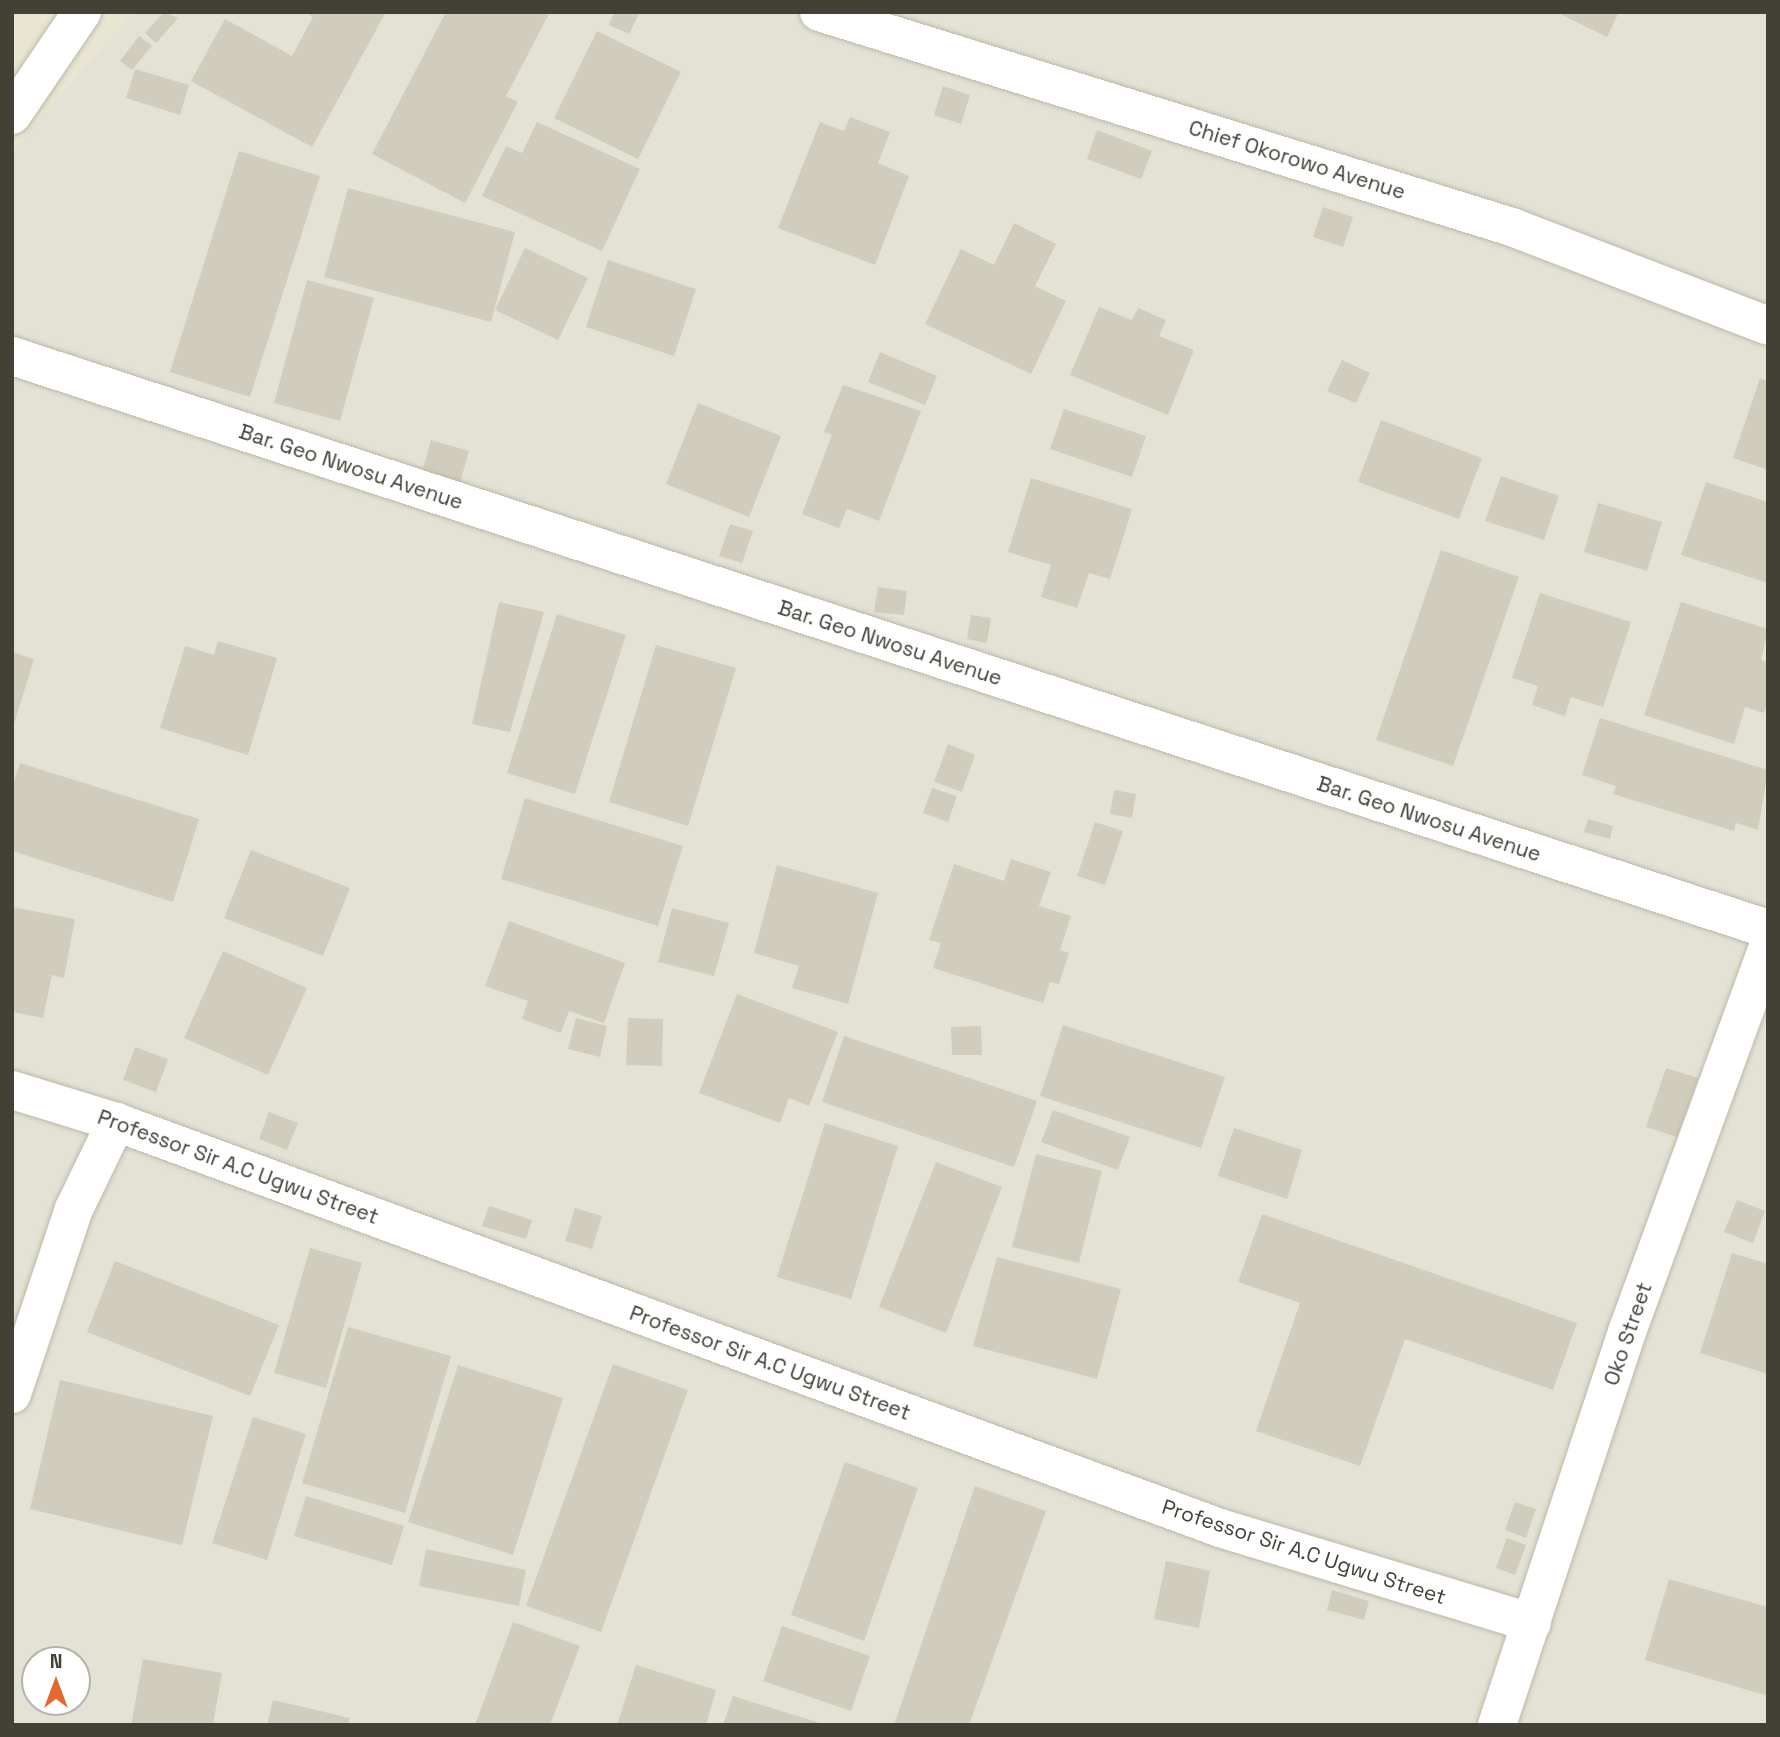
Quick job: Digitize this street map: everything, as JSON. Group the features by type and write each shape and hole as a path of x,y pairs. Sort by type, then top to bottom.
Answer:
{"street":[{"path":"12,116 82,12"},
{"name":"Chief Okorowo Avenue","path":"819,12 1512,227 1768,326"},
{"name":"Bar. Geo Nwosu Avenue","path":"12,356 1768,929"},
{"name":"Oko Street","path":"1497,1725 1627,1332 1768,946"},
{"name":"Professor Sir A.C Ugwu Street","path":"12,1090 116,1122 1220,1528 1532,1623"},
{"path":"12,1394 74,1209 116,1122"}],"shaded area":[{"path":"12,12 1768,12 1768,1725 12,1725"},
{"path":"12,12 133,12 12,151"}],"building":[{"path":"164,12 178,18 156,43 145,33"},
{"path":"304,12 386,12 312,147 191,81 225,19 292,56 313,17"},
{"path":"446,12 550,12 506,96 518,102 465,203 372,154"},
{"path":"614,12 640,12 629,34 609,25"},
{"path":"1556,12 1619,12 1607,37"},
{"path":"597,31 681,72 638,159 554,118"},
{"path":"139,36 152,46 132,70 120,61"},
{"path":"135,69 189,85 180,115 126,98"},
{"path":"943,86 970,95 961,124 934,115"},
{"path":"850,117 890,132 878,163 909,176 875,265 778,228 820,122 844,131"},
{"path":"537,122 640,169 602,251 482,196 506,146 522,153"},
{"path":"1097,130 1152,151 1141,179 1087,159"},
{"path":"239,151 320,176 250,397 170,372"},
{"path":"348,188 515,232 491,322 324,277"},
{"path":"1323,207 1353,217 1343,247 1313,237"},
{"path":"1014,223 1056,244 1035,286 1066,301 1031,374 925,324 961,249 994,265"},
{"path":"525,248 588,278 558,340 495,310"},
{"path":"608,260 696,289 674,356 586,327"},
{"path":"307,280 374,298 340,421 274,403"},
{"path":"1099,307 1132,320 1138,308 1166,320 1159,336 1194,350 1168,415 1070,375"},
{"path":"880,352 937,376 925,405 868,382"},
{"path":"1342,360 1370,373 1356,403 1327,391"},
{"path":"1760,378 1768,381 1768,470 1733,458"},
{"path":"843,385 921,411 879,521 847,509 839,528 802,514 832,435 824,432"},
{"path":"698,403 781,436 749,517 666,484"},
{"path":"1064,409 1146,436 1132,477 1050,449"},
{"path":"1381,420 1482,458 1459,519 1358,482"},
{"path":"431,440 469,451 460,483 422,472"},
{"path":"1501,476 1559,496 1544,540 1485,521"},
{"path":"1031,478 1132,509 1110,579 1089,573 1077,608 1041,597 1051,565 1008,552"},
{"path":"1706,482 1768,502 1768,583 1681,555"},
{"path":"1598,503 1662,522 1647,571 1584,552"},
{"path":"730,524 753,531 742,563 719,556"},
{"path":"1441,550 1519,577 1453,766 1376,740"},
{"path":"878,587 907,591 904,615 874,612"},
{"path":"1540,593 1631,622 1603,707 1571,697 1565,716 1532,705 1538,686 1512,678"},
{"path":"499,602 544,612 510,732 472,724"},
{"path":"1681,602 1768,629 1761,660 1768,662 1768,700 1764,713 1745,707 1734,744 1644,715"},
{"path":"557,614 626,635 575,794 507,773"},
{"path":"971,615 991,618 987,643 967,639"},
{"path":"218,641 277,658 248,755 160,728 185,646 214,655"},
{"path":"656,645 736,668 688,826 609,802"},
{"path":"12,652 34,659 13,727 12,727"},
{"path":"1600,718 1768,770 1758,830 1736,823 1734,831 1613,794 1616,786 1582,775"},
{"path":"948,744 975,755 962,792 934,782"},
{"path":"20,763 199,819 173,902 12,851 12,787"},
{"path":"932,788 957,796 948,822 923,813"},
{"path":"1114,790 1136,794 1132,818 1110,814"},
{"path":"525,798 683,846 658,926 501,879"},
{"path":"1588,819 1613,826 1610,839 1584,832"},
{"path":"1095,822 1123,831 1105,885 1077,876"},
{"path":"251,850 350,888 323,956 224,918"},
{"path":"1011,859 1051,872 1039,906 1071,916 1060,950 1069,953 1059,984 1050,982 1043,1003 933,968 941,943 929,940 954,864 1004,881"},
{"path":"777,865 878,893 848,1004 792,988 799,966 754,953"},
{"path":"12,907 75,919 64,978 52,975 43,1018 12,1012"},
{"path":"672,908 729,923 714,976 658,962"},
{"path":"509,921 625,963 604,1023 569,1011 561,1033 522,1019 528,1001 485,986"},
{"path":"223,951 307,988 268,1075 184,1038"},
{"path":"737,994 838,1032 809,1106 789,1098 780,1123 699,1093"},
{"path":"576,1018 607,1026 600,1057 568,1049"},
{"path":"628,1018 663,1019 662,1066 626,1065"},
{"path":"1063,1025 1225,1077 1201,1148 1040,1096"},
{"path":"981,1026 982,1055 952,1055 951,1027"},
{"path":"844,1036 1037,1101 1014,1167 822,1102"},
{"path":"135,1047 168,1059 156,1092 123,1080"},
{"path":"1666,1068 1698,1078 1677,1137 1646,1127"},
{"path":"1053,1110 1130,1137 1118,1170 1041,1142"},
{"path":"269,1112 298,1123 287,1150 259,1139"},
{"path":"825,1123 898,1146 851,1299 777,1277"},
{"path":"1234,1128 1302,1150 1287,1199 1218,1176"},
{"path":"1036,1154 1102,1171 1079,1263 1012,1247"},
{"path":"936,1162 1002,1187 946,1333 879,1307"},
{"path":"1737,1200 1765,1211 1753,1243 1724,1232"},
{"path":"489,1206 532,1220 526,1239 482,1226"},
{"path":"575,1208 602,1216 592,1249 565,1241"},
{"path":"1262,1214 1577,1323 1553,1390 1405,1339 1360,1466 1256,1431 1300,1303 1238,1282"},
{"path":"310,1248 362,1263 326,1388 274,1373"},
{"path":"1732,1253 1768,1264 1768,1374 1700,1353"},
{"path":"997,1257 1121,1289 1097,1379 973,1346"},
{"path":"115,1261 279,1325 250,1396 87,1332"},
{"path":"348,1327 451,1356 405,1513 302,1483"},
{"path":"613,1364 688,1390 601,1632 526,1606"},
{"path":"458,1365 563,1398 513,1555 408,1522"},
{"path":"60,1380 213,1416 182,1545 30,1509"},
{"path":"253,1417 306,1434 267,1560 212,1543"},
{"path":"845,1462 918,1488 864,1641 791,1615"},
{"path":"975,1486 1046,1511 969,1725 894,1725"},
{"path":"306,1496 404,1526 392,1565 294,1536"},
{"path":"1515,1502 1536,1509 1526,1538 1505,1530"},
{"path":"1507,1538 1526,1545 1515,1575 1496,1568"},
{"path":"426,1549 526,1570 519,1606 419,1586"},
{"path":"1166,1561 1210,1571 1199,1628 1154,1619"},
{"path":"1669,1579 1768,1607 1768,1696 1645,1660"},
{"path":"1332,1590 1369,1601 1364,1620 1327,1610"},
{"path":"513,1622 580,1646 550,1725 475,1725"},
{"path":"782,1626 870,1656 851,1711 763,1681"},
{"path":"143,1659 222,1673 213,1725 131,1725"},
{"path":"636,1665 716,1690 706,1725 617,1725"},
{"path":"733,1696 823,1724 823,1725 723,1725"},
{"path":"273,1700 350,1718 348,1725 267,1725"}]}
